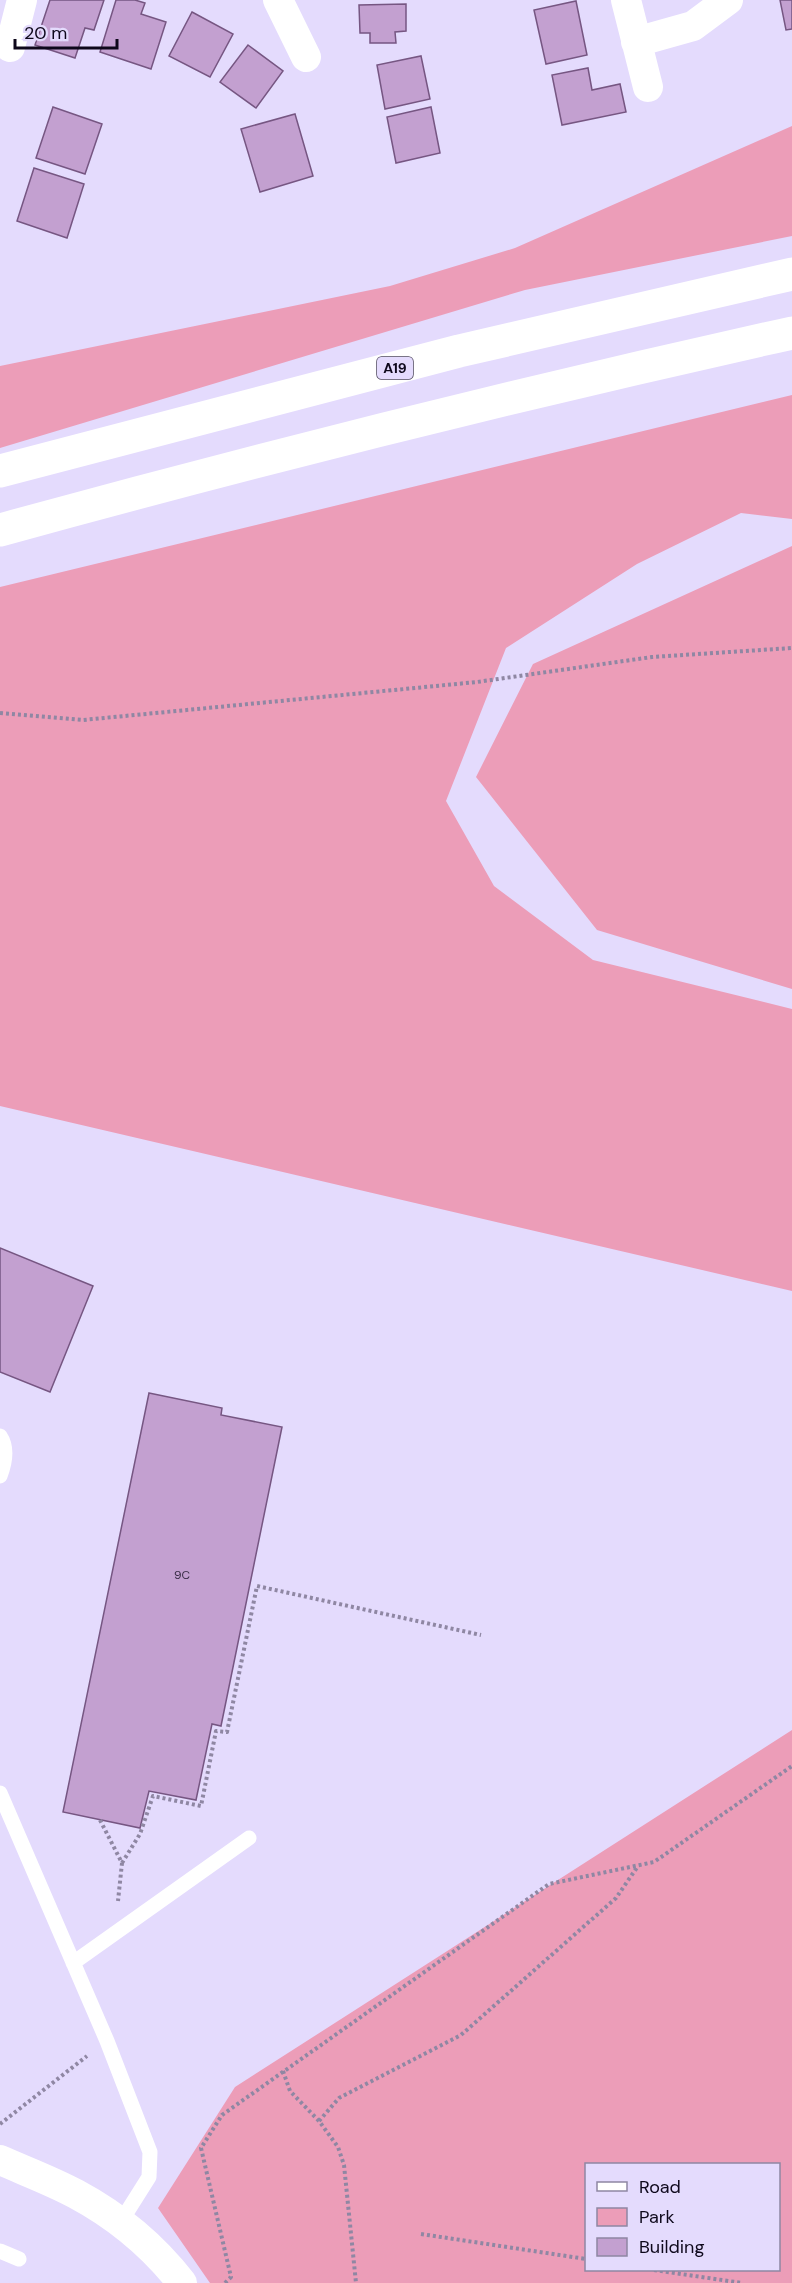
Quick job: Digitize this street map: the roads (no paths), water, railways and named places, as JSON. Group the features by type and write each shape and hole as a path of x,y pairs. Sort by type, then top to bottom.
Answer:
{"highway":[{"name":"A19","path":"0,471 459,351 792,274"},
{"path":"0,530 185,479 547,389 792,333"}],"street":[{"path":"10,47 22,0"},
{"path":"278,0 306,57"},
{"path":"626,0 648,87"},
{"path":"636,42 693,26 728,0"},
{"path":"0,2160 75,2193 120,2223 150,2249 182,2283"}],"lane":[{"path":"0,1436 3,1439 6,1461 0,1476"},
{"path":"0,1793 107,2041 150,2152 148,2177 120,2223"},
{"path":"73,1963 249,1838"},
{"path":"0,2251 19,2259"}]}
